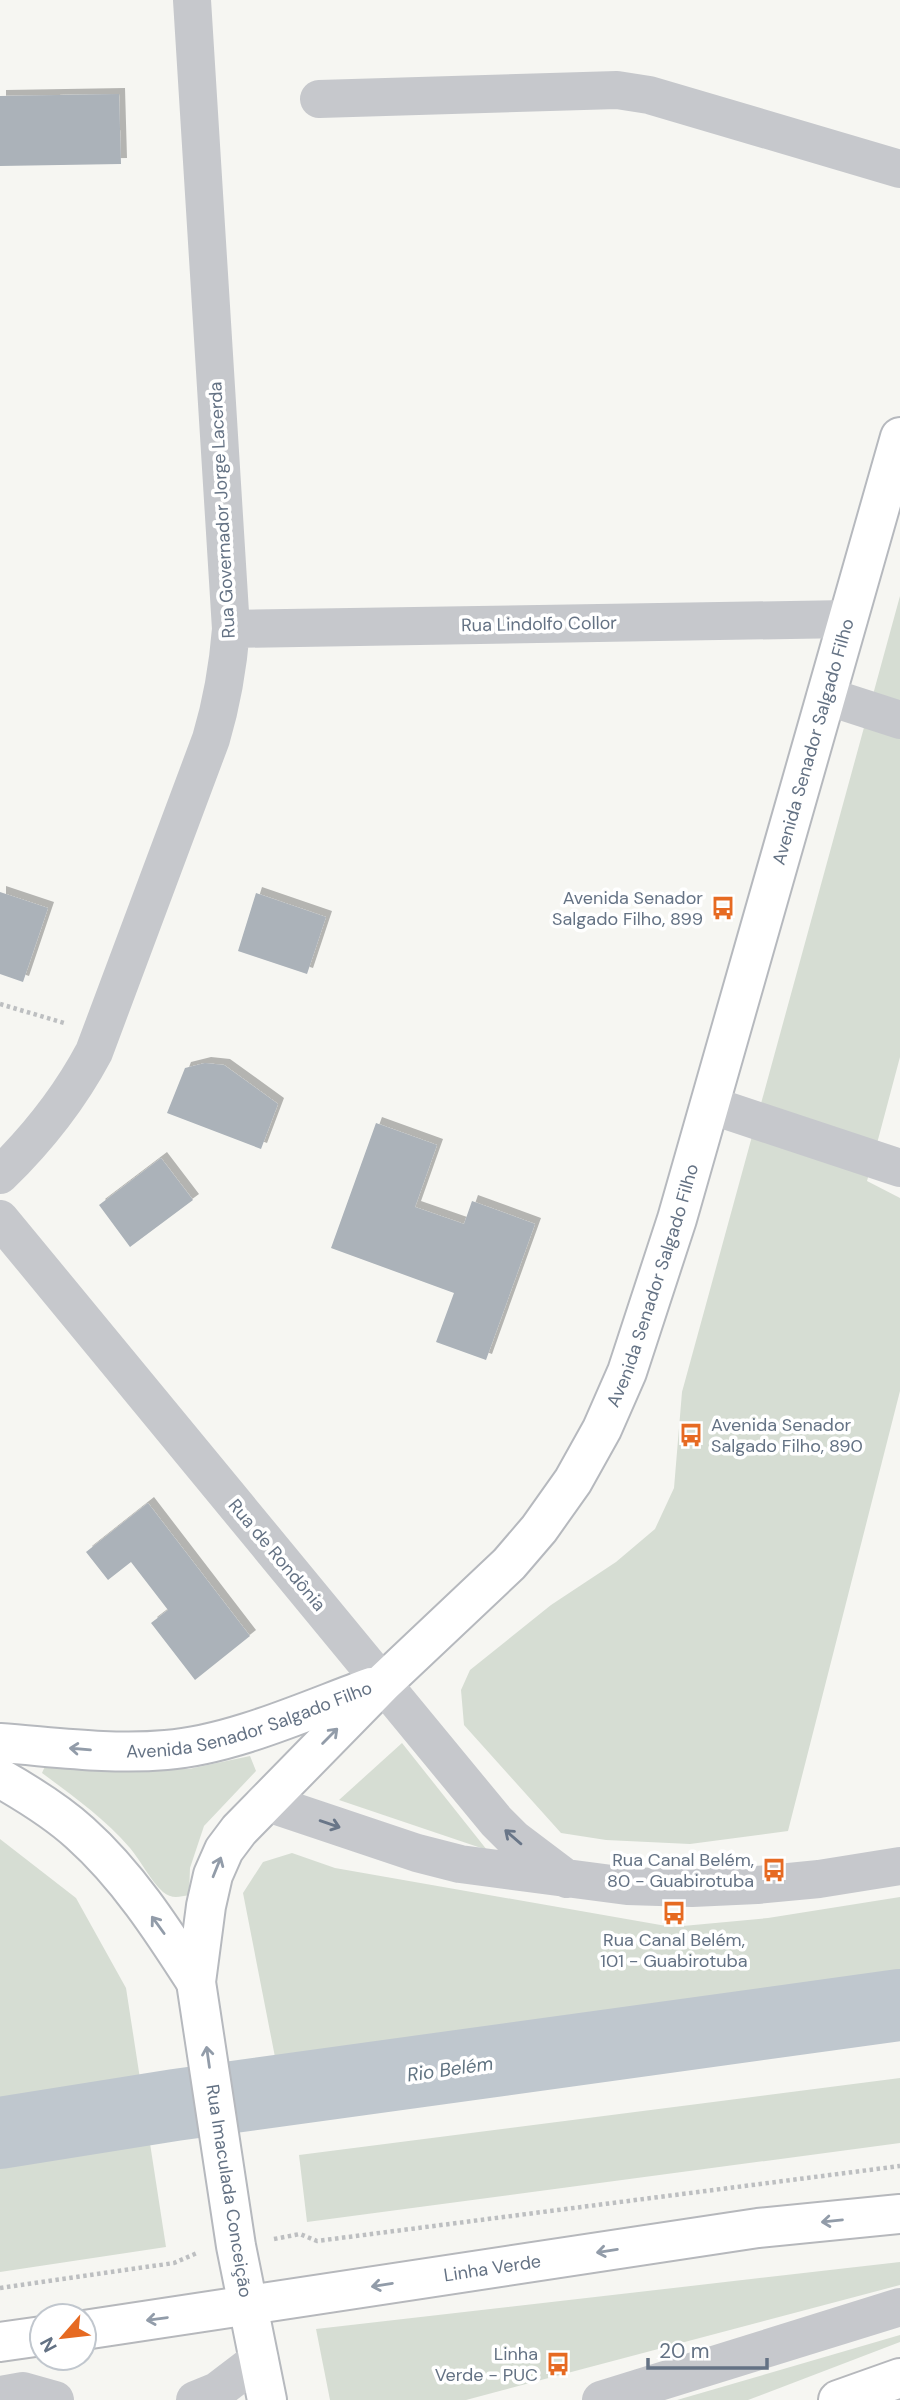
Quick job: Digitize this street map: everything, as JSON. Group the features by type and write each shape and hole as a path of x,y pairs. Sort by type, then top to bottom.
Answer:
{"main road":[{"name":"Avenida Senador Salgado Filho","path":"0,1743 114,1752 168,1750 217,1741 383,1683 509,1564 539,1529 579,1471 602,1429 627,1372 677,1219 900,437"},
{"name":"Rua Imaculada Conceição","path":"267,2400 236,2246 197,1982 206,1906 213,1875 224,1850 265,1802 383,1683"},
{"name":"Rua Imaculada Conceição","path":"0,1777 39,1801 69,1824 110,1863 162,1929 197,1982"},
{"name":"Linha Verde","path":"98,2328 758,2228 900,2214"},
{"path":"0,2342 28,2338"},
{"path":"838,2400 900,2378"}],"street":[{"name":"Rua Governador Jorge Lacerda","path":"0,1175 43,1130 67,1098 102,1035 211,738 224,690 231,629 192,0"},
{"path":"319,99 617,90 649,95 900,169"},
{"name":"Rua Lindolfo Collor","path":"231,629 848,620"},
{"path":"826,696 900,720"},
{"path":"710,1105 898,1161"},
{"name":"Rua de Rondônia","path":"0,1219 496,1821 514,1839 567,1879"},
{"path":"265,1802 417,1853 460,1864 627,1886 692,1888 794,1881 900,1866"},
{"path":"601,2400 900,2307"},
{"path":"195,2400 217,2390 259,2359"},
{"path":"0,2395 23,2391 55,2400"}],"path":[{"path":"0,1004 102,1035"},
{"path":"300,2234 317,2241 900,2166"},
{"path":"0,2288 174,2263 191,2255"}],"shaded area":[{"path":"900,596 900,1057 867,1181 900,1198 900,1391 788,1831 690,1844 606,1840 561,1833 464,1725 461,1690 470,1670 551,1605 616,1562 655,1529 674,1488 682,1392"},
{"path":"402,1743 487,1850 339,1800"},
{"path":"250,1756 256,1771 204,1826 190,1868 189,1895 178,1897 163,1892 130,1848 110,1827 42,1773 46,1764 189,1769"},
{"path":"0,1839 76,1898 126,1988 166,2247 0,2272"},
{"path":"292,1853 335,1868 672,1927 768,1918 900,1897 900,1987 775,2005 275,2057 243,1893 263,1862"},
{"path":"900,2078 900,2143 307,2222 299,2155"},
{"path":"900,2262 900,2285 466,2400 330,2400 316,2329"},
{"path":"900,2335 900,2342 748,2400 677,2400"}],"building":[{"path":"119,94 121,164 0,166 0,96"},
{"path":"0,892 48,908 23,982 0,974"},
{"path":"256,893 326,917 307,974 238,951"},
{"path":"205,1063 224,1065 278,1104 261,1149 167,1113 185,1068"},
{"path":"376,1123 437,1145 415,1207 464,1224 472,1201 535,1224 486,1360 436,1342 454,1293 331,1248"},
{"path":"161,1158 193,1200 130,1247 99,1205"},
{"path":"148,1503 250,1636 195,1680 151,1623 168,1610 131,1562 108,1580 86,1552"}],"waterway":[{"name":"Rio Belém","path":"0,2133 175,2105 900,2005"}],"place":[{"name":"Avenida Senador Salgado Filho, 899","path":"723,908"},
{"name":"Avenida Senador Salgado Filho, 890","path":"691,1435"},
{"name":"Rua Canal Belém, 80 - Guabirotuba","path":"774,1870"},
{"name":"Rua Canal Belém, 101 - Guabirotuba","path":"674,1913"},
{"name":"Linha Verde - PUC","path":"558,2364"}]}
